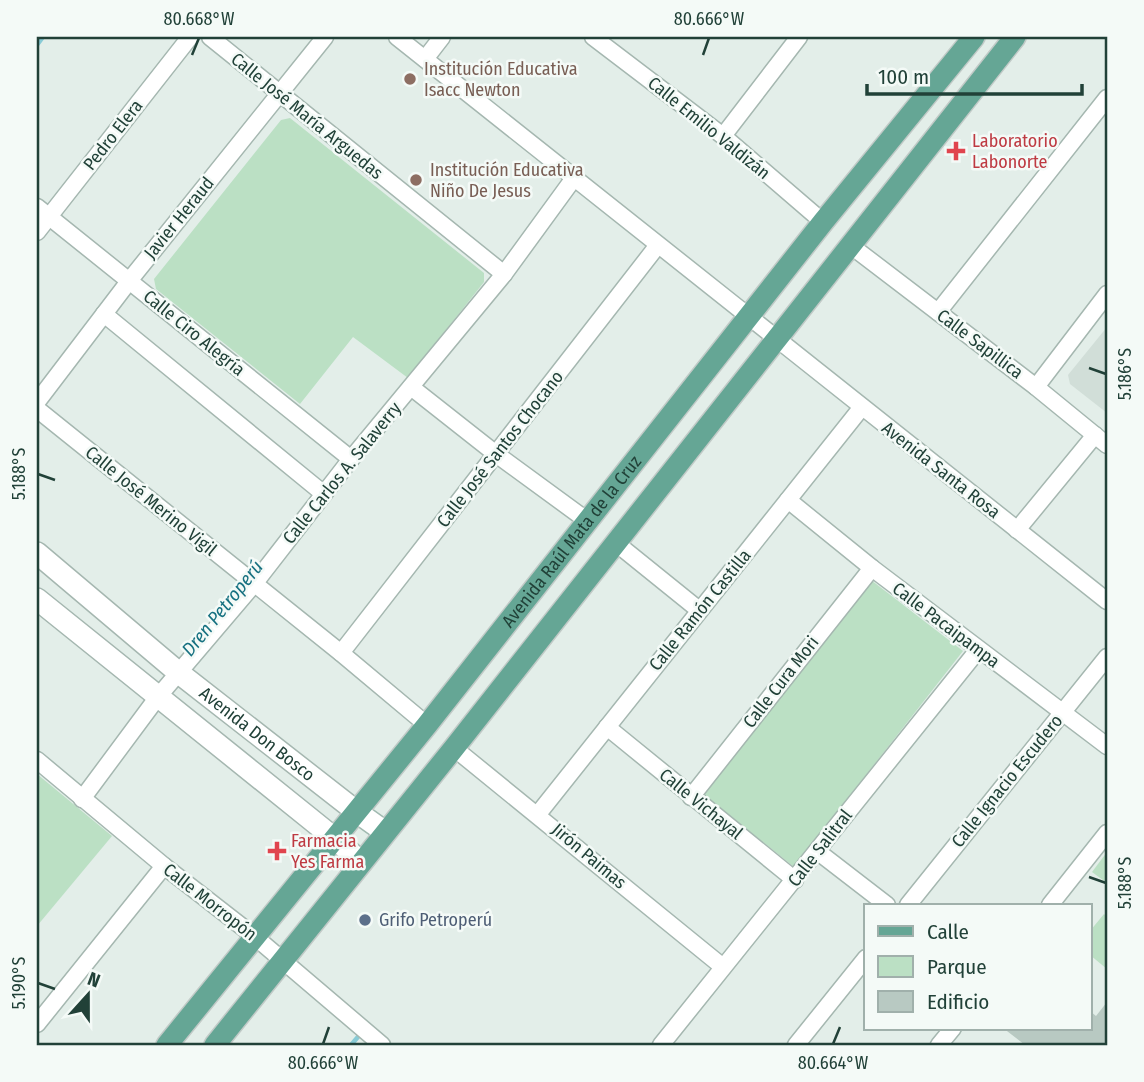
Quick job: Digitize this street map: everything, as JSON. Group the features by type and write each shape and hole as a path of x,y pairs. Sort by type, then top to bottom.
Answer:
{"main road":[{"name":"Avenida Raúl Mata de la Cruz","path":"167,1045 358,812 823,222 974,37"},
{"name":"Avenida Raúl Mata de la Cruz","path":"215,1045 454,748 775,338 1016,37"}],"street":[{"name":"Pedro Elera","path":"37,232 43,212 190,37"},
{"name":"Calle José María Arguedas","path":"210,37 504,274"},
{"name":"Javier Heraud","path":"37,402 129,281 325,37"},
{"name":"Avenida Santa Rosa","path":"397,37 1107,601"},
{"path":"425,59 442,37"},
{"name":"Calle Emilio Valdizán","path":"593,37 723,136 823,222"},
{"path":"610,50 621,37"},
{"path":"723,136 799,37"},
{"path":"938,312 1107,98"},
{"name":"Calle Carlos A. Salaverry","path":"82,799 158,698 254,584 351,459 504,274 574,178"},
{"name":"Calle Ciro Alegría","path":"43,212 351,459"},
{"name":"Calle José Santos Chocano","path":"341,653 658,245"},
{"name":"Calle Sapillica","path":"850,245 1101,440"},
{"path":"1036,387 1107,294"},
{"path":"104,314 324,494"},
{"path":"411,387 589,522"},
{"name":"Calle Ramón Castilla","path":"538,814 862,407"},
{"name":"Calle José Merino Vigil","path":"37,409 427,725"},
{"path":"1017,530 1101,440"},
{"name":"Calle Pacaipampa","path":"788,500 978,650 1107,746"},
{"path":"616,543 699,610"},
{"name":"Avenida Don Bosco","path":"37,553 179,673 385,832"},
{"name":"Calle Cura Mori","path":"691,797 872,568"},
{"name":"Avenida Don Bosco","path":"37,599 334,838 360,862"},
{"name":"Calle Salitral","path":"661,1045 978,650"},
{"name":"Calle Ignacio Escudero","path":"909,904 1107,657"},
{"name":"Calle Vichayal","path":"607,727 795,880"},
{"name":"Jirón Paimas","path":"454,748 723,967"},
{"name":"Calle Morropón","path":"37,760 282,960 361,1039 382,1045"},
{"path":"1051,904 1107,834"},
{"path":"817,851 886,904"},
{"path":"37,1024 164,866"},
{"path":"796,1045 864,960"},
{"path":"939,1045 951,1030"}],"shaded area":[{"path":"1107,327 1107,413 1070,384 1068,375"}],"green space":[{"path":"290,118 484,273 484,282 408,378 353,337 300,404 156,289 154,279 281,120"},
{"path":"871,580 963,651 794,867 703,794"},
{"path":"37,774 112,836 37,926"},
{"path":"1107,852 1107,883 1092,872"},
{"path":"1104,914 1107,917 1107,969 1092,957 1092,929"}],"building":[{"path":"1107,1002 1107,1040 1103,1045 1025,1045 1006,1030 1092,1030 1092,1013 1096,1016"}],"waterway":[{"name":"Dren Petroperú","path":"37,45 43,37"},
{"name":"Dren Petroperú","path":"351,1045 363,1031"}],"place":[{"name":"Institución Educativa Isacc Newton","path":"410,79"},
{"name":"Laboratorio Labonorte","path":"956,151"},
{"name":"Institución Educativa Niño De Jesus","path":"416,180"},
{"name":"Farmacia Yes Farma","path":"277,851"},
{"name":"Grifo Petroperú","path":"365,920"}]}
